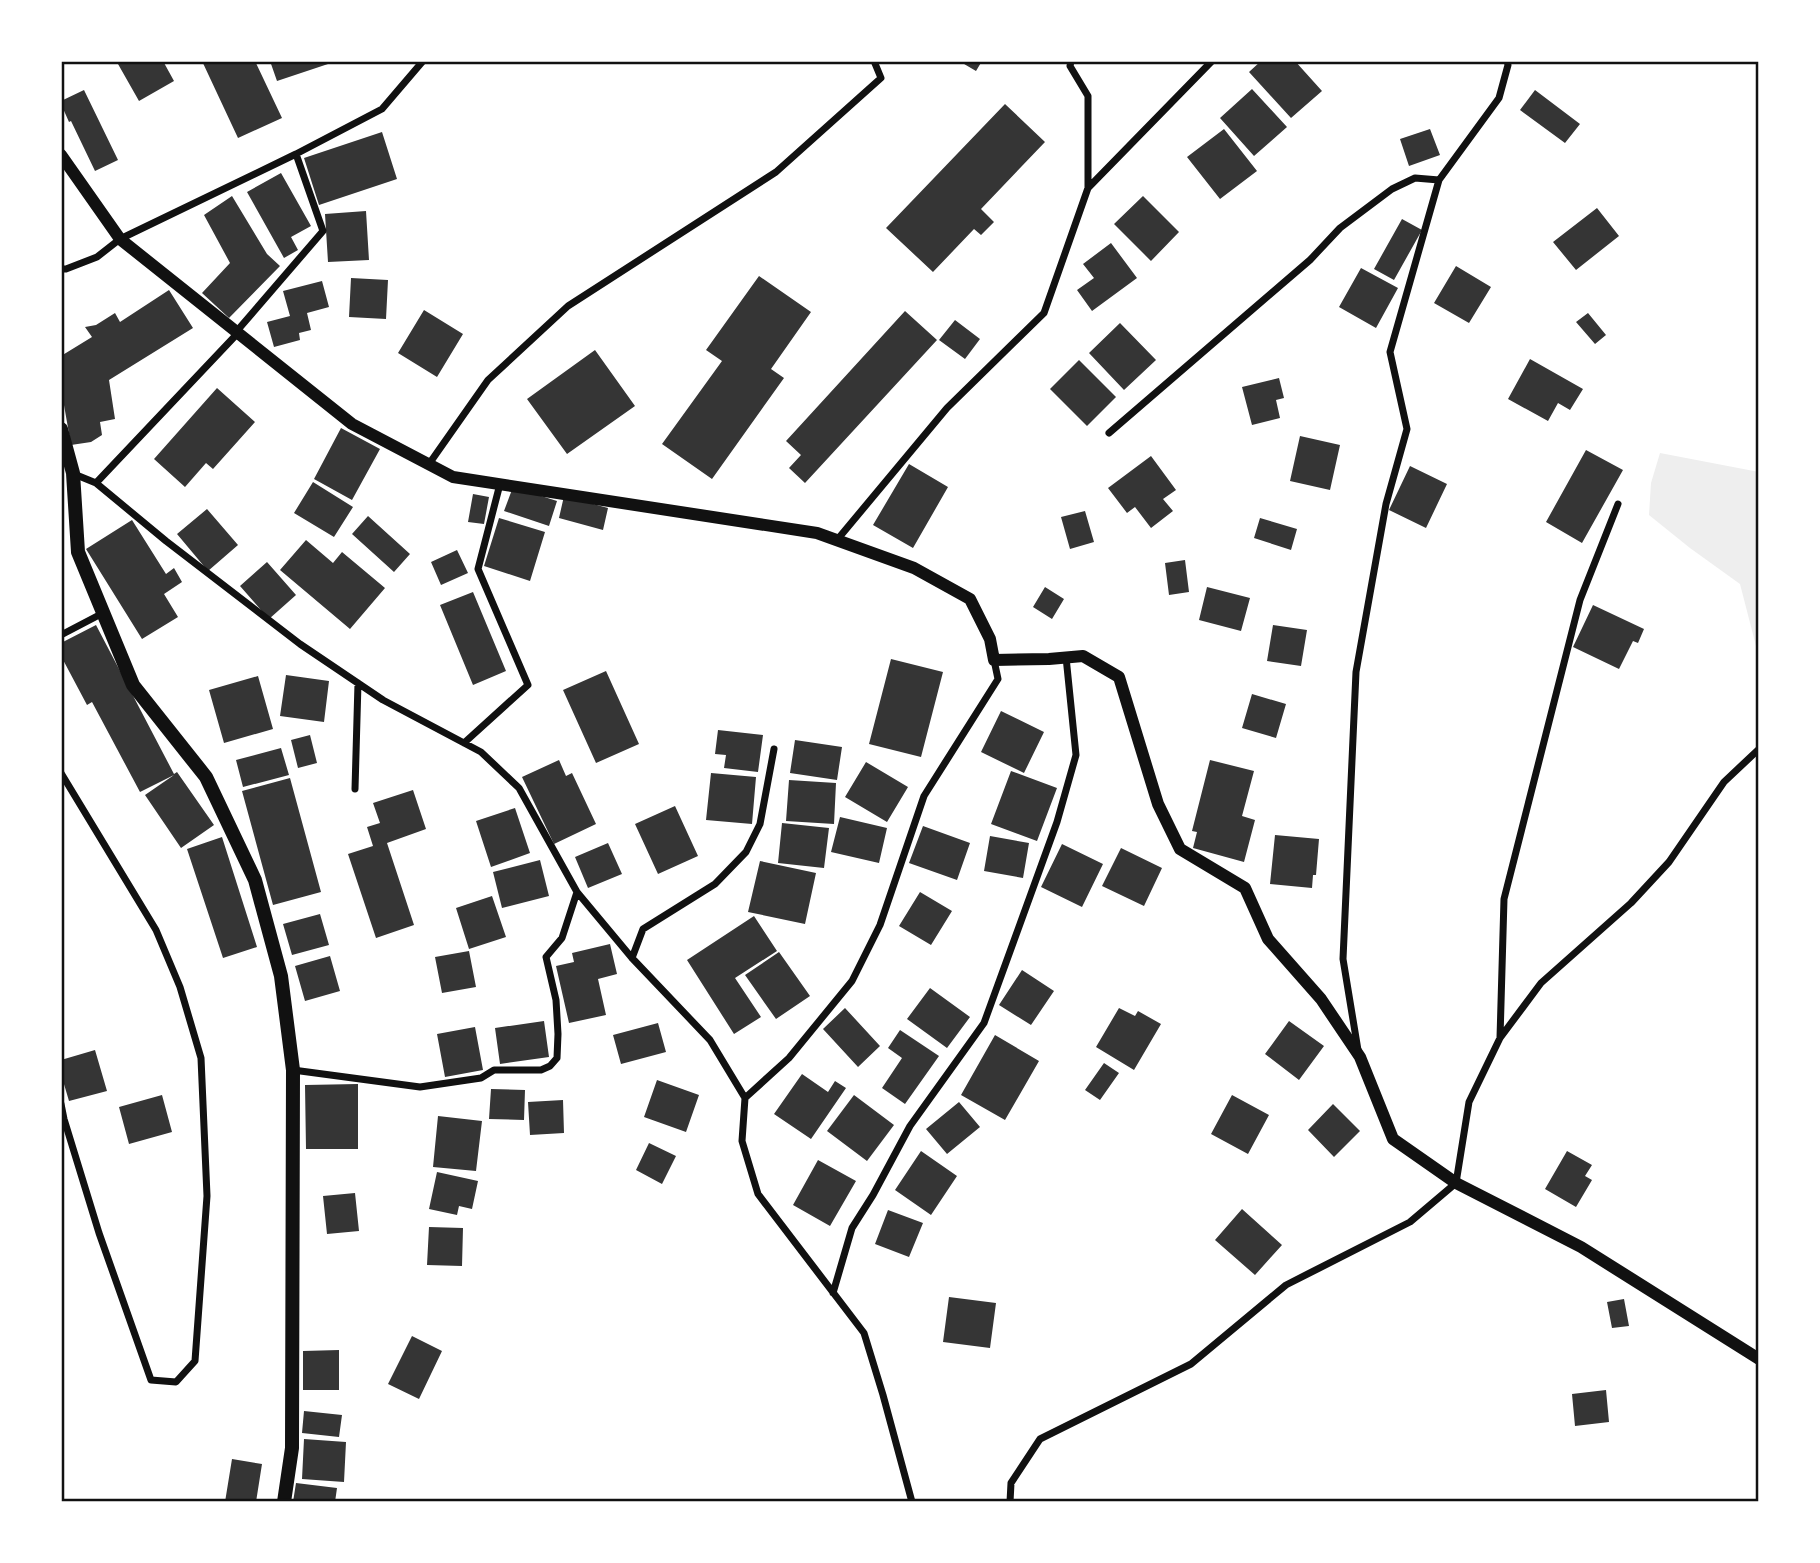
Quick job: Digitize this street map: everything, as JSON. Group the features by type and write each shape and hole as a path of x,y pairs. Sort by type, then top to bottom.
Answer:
{"main road":[{"path":"61,429 73,473 78,551 133,685 206,777 255,880 281,976 293,1070 292,1448 284,1502"}],"street":[{"path":"61,269 97,257 120,239 382,109 423,61"},
{"path":"429,464 488,380 568,306 776,172 881,78 874,61"},
{"path":"837,540 947,408 1044,313 1088,188 1088,96 1070,66 1071,61"},
{"path":"1088,188 1212,61"},
{"path":"1360,1057 1343,959 1356,672 1386,504 1408,429 1390,352 1439,180 1499,98 1507,61"},
{"path":"96,483 237,334 323,231 296,154"},
{"path":"61,155 120,239 352,424 453,477 817,533 914,568 970,599 990,639 998,679 924,796 880,925 852,981 789,1058 745,1098"},
{"path":"1109,433 1310,260 1340,228 1392,189 1415,178 1439,180"},
{"path":"73,473 96,483 279,628 383,700 481,752 519,788 577,892 632,958 710,1040 745,1098 742,1141 758,1194 864,1333 912,1502"},
{"path":"464,743 528,685 478,569 500,484"},
{"path":"1500,1038 1504,899 1580,600 1618,504"},
{"path":"61,635 103,613"},
{"path":"994,660 1083,656 1119,677 1157,804 1180,849 1245,888 1268,939 1321,999 1360,1057 1393,1139 1456,1183 1581,1247 1759,1359"},
{"path":"833,1293 852,1228 910,1126 984,1023 1057,822 1076,755 1066,657"},
{"path":"355,789 358,683"},
{"path":"632,958 643,929 715,884 746,852 760,824 774,749"},
{"path":"1010,1502 1011,1483 1040,1439 1191,1364 1286,1286 1410,1222 1456,1183 1469,1102 1500,1038 1541,983 1631,903 1669,862 1724,782 1759,749"},
{"path":"61,773 156,930 180,987 201,1058 207,1196 195,1361 176,1382 151,1380 99,1233 61,1104"},
{"path":"293,1070 420,1087 481,1077 494,1070 541,1070 550,1066 556,1058 558,1034 556,1000 545,957 562,938 577,892"}],"shaded area":[{"path":"1660,453 1759,472 1759,649 1740,584 1649,515 1651,483"}],"building":[{"path":"122,61 163,61 174,81 139,101 118,64"},
{"path":"202,61 255,61 282,118 238,138"},
{"path":"270,61 334,61 334,62 277,81"},
{"path":"959,61 982,61 976,71"},
{"path":"1261,61 1295,61 1322,91 1291,118 1249,72"},
{"path":"1252,89 1287,127 1254,156 1220,118"},
{"path":"84,90 118,160 95,171 61,104 61,101"},
{"path":"1535,90 1580,124 1565,143 1520,110"},
{"path":"1005,104 1045,142 981,209 994,222 981,235 974,229 933,272 886,228"},
{"path":"1224,129 1257,171 1220,199 1187,157"},
{"path":"1430,129 1440,155 1409,166 1400,139"},
{"path":"382,132 397,179 319,205 304,158"},
{"path":"281,173 311,226 291,237 298,250 284,258 247,192"},
{"path":"232,196 267,254 280,266 229,318 202,293 230,263 204,215"},
{"path":"1143,196 1179,232 1151,261 1114,224"},
{"path":"1597,208 1619,236 1576,270 1553,242"},
{"path":"366,211 369,260 328,262 325,214"},
{"path":"1402,219 1422,230 1394,280 1374,269"},
{"path":"1111,243 1137,278 1092,311 1077,290 1094,278 1083,264"},
{"path":"1456,266 1491,287 1469,323 1434,303"},
{"path":"1361,268 1398,288 1376,328 1339,307"},
{"path":"759,276 811,312 771,369 784,378 712,479 662,444 722,361 706,350"},
{"path":"351,278 388,280 386,319 349,317"},
{"path":"322,281 329,307 307,313 311,330 299,333 300,340 274,347 267,322 290,316 283,291"},
{"path":"169,290 193,328 109,380 115,419 100,422 102,435 91,442 71,445 61,388 61,356 92,337 85,327 96,325 115,313 120,322"},
{"path":"424,310 463,334 437,377 398,353"},
{"path":"905,311 937,340 805,483 789,468 801,455 786,441"},
{"path":"1588,313 1606,335 1595,344 1576,322"},
{"path":"955,320 980,339 965,359 939,340"},
{"path":"1120,323 1156,360 1124,390 1089,353"},
{"path":"595,350 635,406 567,454 527,399"},
{"path":"1530,359 1583,389 1570,410 1558,403 1548,421 1508,399"},
{"path":"1079,360 1116,397 1087,426 1050,389"},
{"path":"1279,378 1284,398 1276,400 1280,418 1252,425 1242,387"},
{"path":"217,388 255,422 213,469 206,463 185,487 154,459"},
{"path":"341,428 380,449 352,500 314,479"},
{"path":"1300,436 1340,445 1330,490 1290,481"},
{"path":"1586,450 1623,470 1582,543 1546,522"},
{"path":"1151,456 1176,490 1163,499 1173,511 1151,528 1135,507 1127,513 1108,488"},
{"path":"909,464 948,487 913,548 873,525"},
{"path":"1410,466 1447,484 1426,528 1389,510"},
{"path":"313,482 353,507 334,537 294,513"},
{"path":"513,487 557,501 549,526 504,511"},
{"path":"473,494 489,497 484,524 468,522"},
{"path":"564,496 608,508 603,530 559,518"},
{"path":"207,509 238,545 208,571 177,534"},
{"path":"1085,511 1094,542 1070,549 1061,517"},
{"path":"368,516 410,554 394,572 352,534"},
{"path":"499,518 545,532 530,581 484,566"},
{"path":"1260,518 1297,529 1291,550 1254,538"},
{"path":"132,520 166,574 174,568 182,582 164,594 178,617 142,639 86,549"},
{"path":"306,540 333,563 342,552 385,588 350,629 280,570"},
{"path":"457,550 468,573 441,585 431,562"},
{"path":"1185,560 1189,592 1169,595 1165,563"},
{"path":"267,562 296,595 269,619 240,586"},
{"path":"1045,587 1064,599 1052,619 1033,607"},
{"path":"1207,587 1250,598 1241,631 1199,620"},
{"path":"473,592 506,671 473,685 440,605"},
{"path":"1593,605 1644,629 1638,643 1633,641 1619,669 1573,647"},
{"path":"96,625 174,774 177,772 214,825 181,848 145,795 174,775 140,792 92,702 87,705 61,656 61,643"},
{"path":"1273,625 1307,630 1301,666 1267,661"},
{"path":"891,659 943,672 921,757 869,744"},
{"path":"606,671 639,744 596,763 563,690"},
{"path":"286,675 329,681 324,722 280,716"},
{"path":"258,676 273,729 224,743 209,690"},
{"path":"1252,694 1286,704 1276,738 1242,728"},
{"path":"1001,711 1044,732 1024,773 981,752"},
{"path":"718,730 763,735 758,772 724,768 726,755 715,754"},
{"path":"310,735 317,763 298,768 291,740"},
{"path":"795,740 842,747 837,780 790,773"},
{"path":"281,748 289,775 243,787 236,760"},
{"path":"559,760 566,776 572,773 596,824 554,844 522,777"},
{"path":"1210,760 1254,771 1242,816 1255,820 1244,862 1193,848 1197,832 1192,831"},
{"path":"866,762 908,787 887,822 845,797"},
{"path":"1011,771 1057,788 1037,841 991,824"},
{"path":"711,773 756,777 752,824 706,820"},
{"path":"290,778 321,892 273,905 242,791"},
{"path":"789,780 836,783 834,824 786,821"},
{"path":"413,790 426,829 387,843 414,925 376,938 348,854 373,846 367,827 380,823 373,803"},
{"path":"675,806 698,856 658,874 635,824"},
{"path":"515,808 530,853 491,867 476,821"},
{"path":"840,817 887,828 879,863 831,852"},
{"path":"782,823 829,828 824,868 778,863"},
{"path":"923,826 970,843 957,880 909,863"},
{"path":"1275,835 1319,839 1316,875 1313,875 1312,888 1270,884"},
{"path":"990,836 1029,843 1023,878 984,871"},
{"path":"222,837 257,947 223,958 187,849"},
{"path":"608,843 622,874 588,888 575,857"},
{"path":"1062,844 1103,864 1082,907 1041,887"},
{"path":"1121,848 1162,868 1144,906 1102,886"},
{"path":"540,860 549,896 502,908 493,872"},
{"path":"760,861 816,873 805,924 748,912"},
{"path":"920,892 952,911 931,945 899,926"},
{"path":"492,896 506,937 469,949 456,908"},
{"path":"320,914 329,945 292,955 283,924"},
{"path":"754,916 777,951 735,978 761,1017 734,1034 687,960"},
{"path":"610,944 617,974 598,979 606,1015 569,1023 556,966 574,962 572,953"},
{"path":"469,951 476,987 442,993 435,957"},
{"path":"779,952 810,996 776,1019 745,975"},
{"path":"330,956 340,991 305,1001 295,966"},
{"path":"1022,970 1054,991 1031,1025 999,1005"},
{"path":"930,988 970,1017 947,1048 907,1019"},
{"path":"845,1008 880,1046 858,1067 823,1029"},
{"path":"1119,1008 1135,1016 1138,1011 1161,1024 1134,1070 1096,1047"},
{"path":"544,1021 549,1057 500,1064 495,1028"},
{"path":"1289,1021 1324,1046 1299,1080 1265,1054"},
{"path":"658,1023 666,1052 621,1064 613,1035"},
{"path":"475,1027 483,1070 445,1077 437,1034"},
{"path":"900,1030 939,1056 905,1104 882,1088 902,1058 888,1048"},
{"path":"995,1035 1039,1061 1005,1120 961,1095"},
{"path":"95,1050 107,1091 69,1101 61,1074 61,1060"},
{"path":"1104,1063 1119,1073 1100,1100 1085,1090"},
{"path":"802,1074 828,1092 835,1081 846,1088 811,1139 774,1114"},
{"path":"657,1080 699,1095 686,1132 644,1117"},
{"path":"358,1084 358,1149 306,1149 305,1085"},
{"path":"491,1089 525,1090 524,1120 489,1119"},
{"path":"162,1095 172,1132 129,1144 119,1107"},
{"path":"854,1095 894,1125 867,1161 827,1131"},
{"path":"1232,1095 1269,1115 1248,1154 1211,1134"},
{"path":"563,1100 564,1133 530,1135 528,1102"},
{"path":"959,1102 980,1127 947,1154 926,1129"},
{"path":"1333,1104 1360,1131 1334,1157 1308,1130"},
{"path":"438,1116 482,1121 476,1171 433,1167"},
{"path":"649,1143 676,1156 662,1184 636,1170"},
{"path":"921,1151 957,1176 931,1215 895,1190"},
{"path":"1567,1151 1592,1165 1585,1176 1592,1180 1576,1207 1545,1189"},
{"path":"818,1160 856,1181 830,1226 793,1205"},
{"path":"437,1172 478,1181 472,1209 459,1206 457,1215 429,1209"},
{"path":"355,1193 359,1231 327,1234 323,1196"},
{"path":"1242,1209 1282,1245 1255,1275 1215,1240"},
{"path":"888,1210 923,1223 909,1257 875,1244"},
{"path":"429,1227 463,1228 462,1266 427,1265"},
{"path":"949,1297 996,1303 990,1348 943,1342"},
{"path":"1624,1299 1629,1326 1612,1328 1607,1302"},
{"path":"412,1336 442,1351 419,1399 388,1384"},
{"path":"339,1350 339,1390 303,1390 303,1351"},
{"path":"1606,1390 1609,1422 1575,1426 1572,1394"},
{"path":"304,1411 342,1415 339,1437 302,1433"},
{"path":"304,1439 346,1442 344,1482 302,1479"},
{"path":"232,1459 262,1464 256,1502 225,1502"},
{"path":"296,1483 337,1488 335,1502 293,1502"}]}
